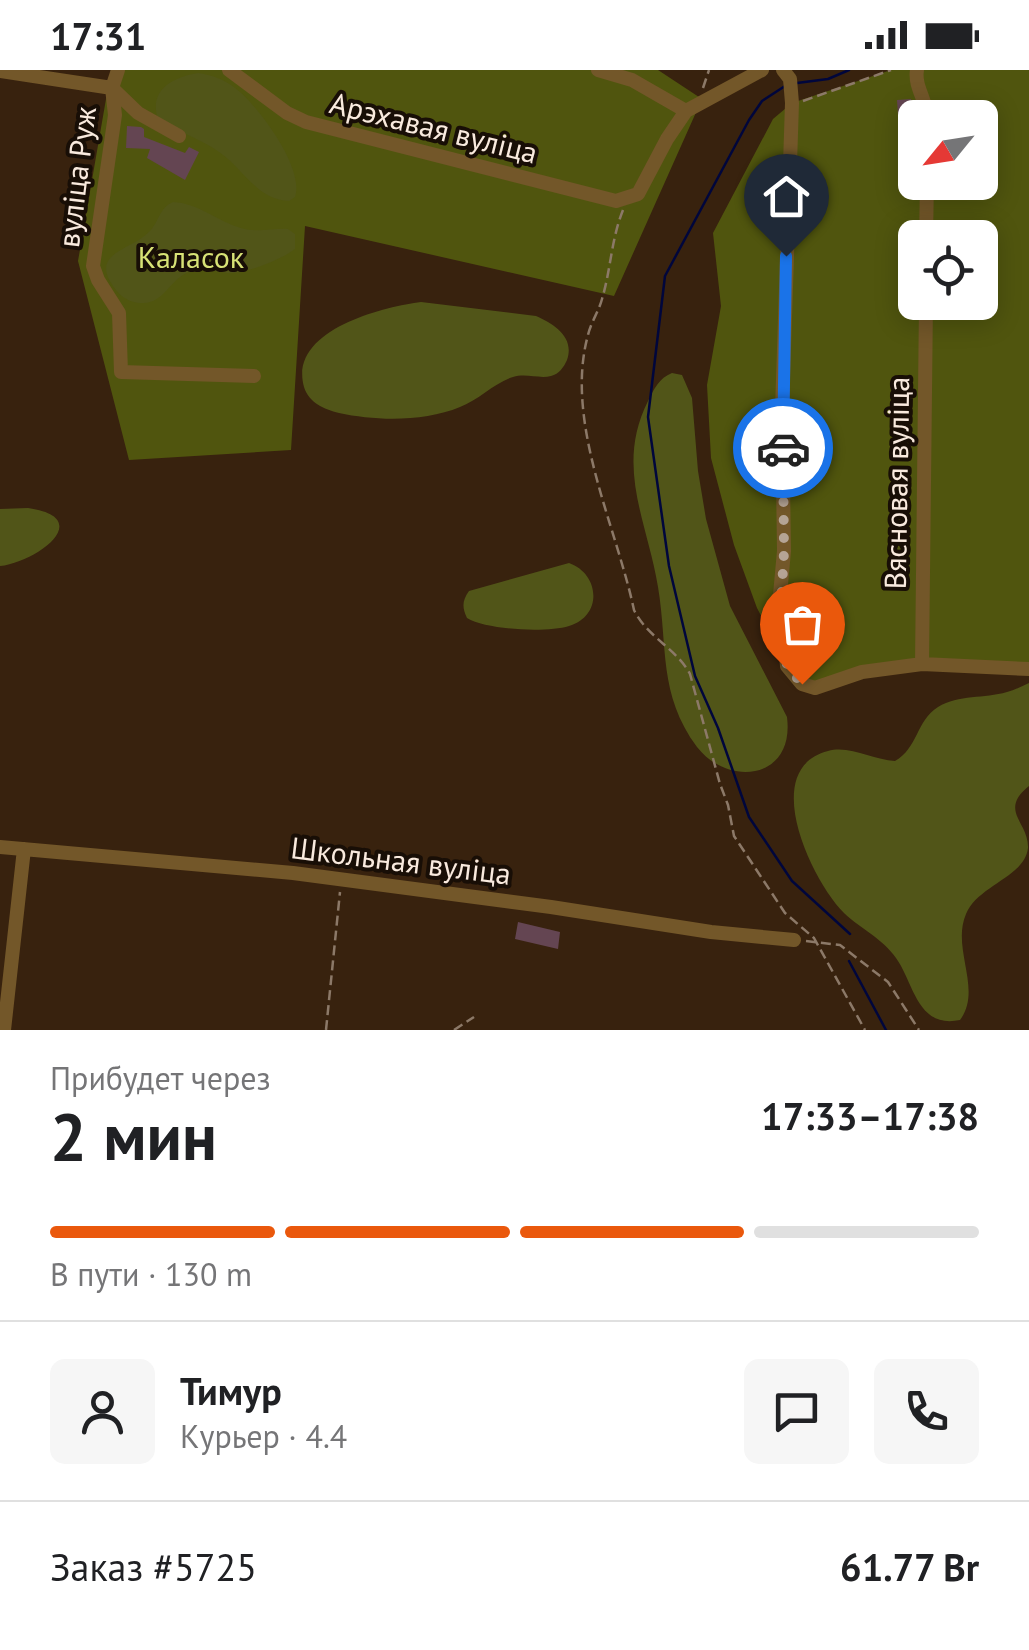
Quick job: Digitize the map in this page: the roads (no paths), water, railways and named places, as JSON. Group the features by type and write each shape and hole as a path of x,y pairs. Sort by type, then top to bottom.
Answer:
{"street":[{"path":"0,70 112,88 138,113 179,136"},
{"path":"112,88 118,70"},
{"name":"Арэхавая вуліца","path":"230,70 286,113 306,122 607,199 633,197 686,111"},
{"path":"598,70 632,80 686,111 762,70"},
{"path":"917,70 917,83 926,100"},
{"path":"788,78 792,103 780,595 787,666 802,684 815,688 862,672 922,664 1029,669"},
{"name":"вуліца Руж","path":"112,88 115,115 93,266 119,313 121,372 254,376"},
{"name":"Вясновая вуліца","path":"922,664 926,320"},
{"name":"Школьная вуліца","path":"0,847 293,873 710,932 794,940"},
{"path":"4,1030 24,850"}],"waterway":[{"path":"797,83 828,79 849,70"},
{"path":"785,86 762,101 749,120 665,276 648,417 669,566 695,676 749,817 792,881 850,934"},
{"path":"849,961 886,1030"}],"park label":[{"name":"Каласок","path":"191,256"}]}
